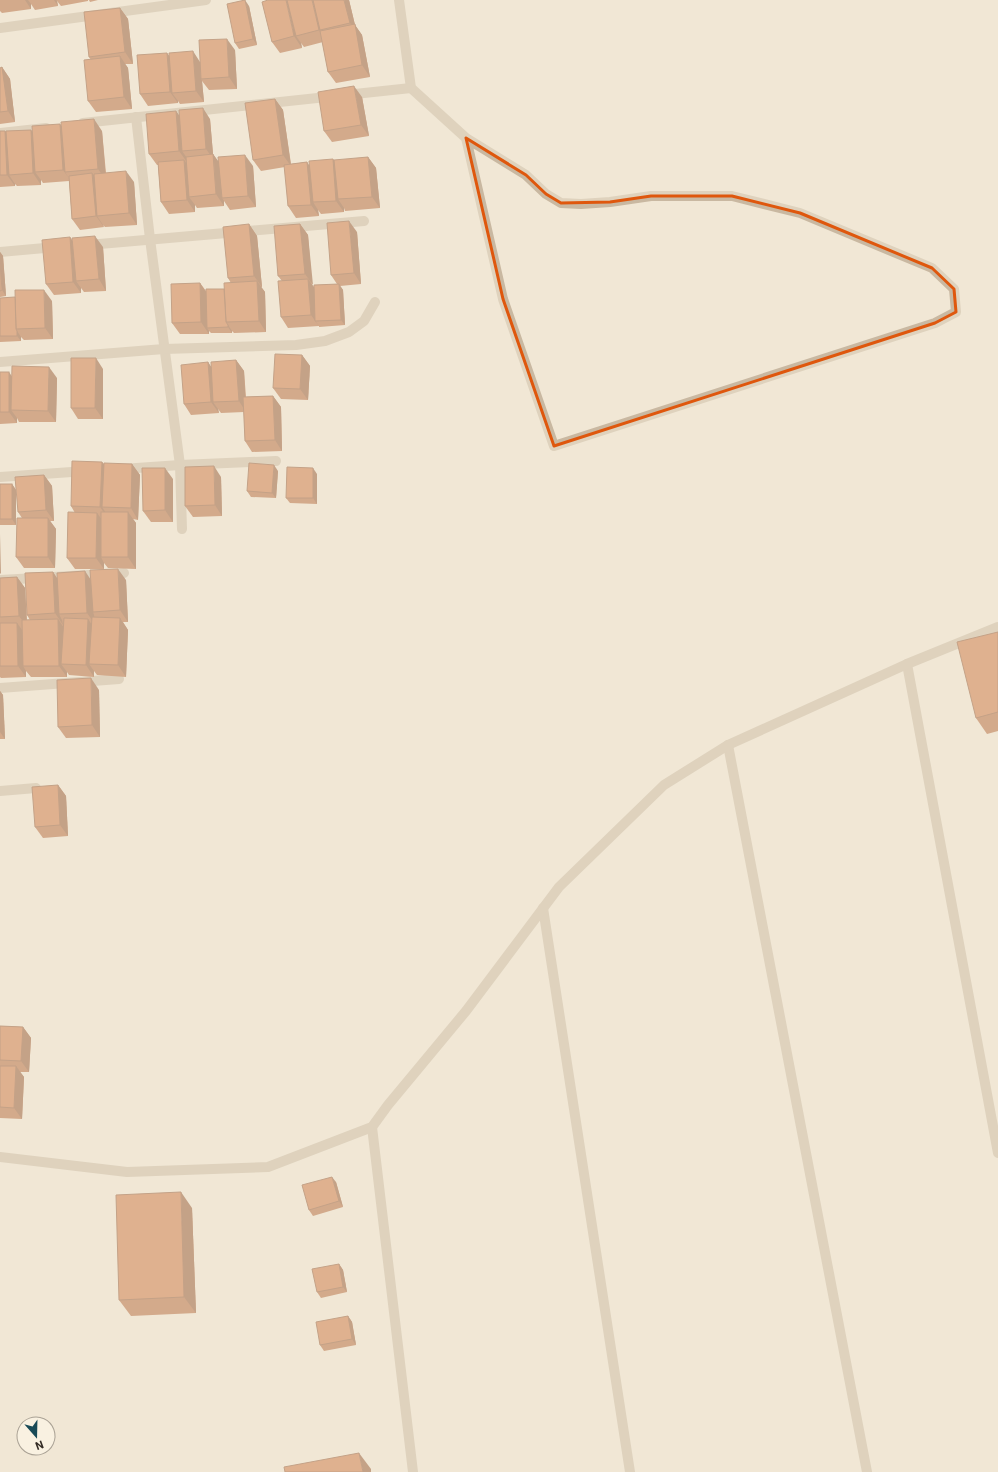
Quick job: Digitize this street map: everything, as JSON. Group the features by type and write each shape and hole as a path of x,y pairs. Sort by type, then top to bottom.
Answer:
{"street":[{"path":"0,28 206,0"},
{"path":"399,0 411,88 466,138 526,175 546,194 562,203 581,204 610,202 651,196 732,196 800,213 932,268 954,288 956,312 935,323 554,446 503,299 466,138"},
{"path":"75,124 411,88"},
{"path":"136,117 150,239 180,465 182,529"},
{"path":"0,133 53,127"},
{"path":"79,245 364,220"},
{"path":"0,252 63,247"},
{"path":"0,362 164,349 296,345 325,341 349,332 364,321 375,302"},
{"path":"109,470 276,461"},
{"path":"0,477 94,471"},
{"path":"0,580 124,572"},
{"path":"0,1157 127,1172 268,1167 372,1127 466,1010 559,887 664,785 728,746 907,664 998,627"},
{"path":"907,664 998,1153"},
{"path":"0,688 119,679"},
{"path":"728,746 867,1472"},
{"path":"0,791 36,788"},
{"path":"543,908 630,1472"},
{"path":"372,1127 413,1472"}],"highlighted area":[{"path":"466,138 526,175 546,194 561,203 610,202 651,196 732,196 800,213 932,268 954,289 956,312 935,323 554,446 503,299"}],"building":[{"path":"245,0 253,39 235,43 227,4"},
{"path":"268,0 286,0 294,36 272,42 262,2"},
{"path":"287,0 312,0 319,30 296,36"},
{"path":"313,0 344,0 350,23 320,30"},
{"path":"120,8 125,52 89,57 84,12"},
{"path":"355,24 362,65 328,72 320,31"},
{"path":"227,39 229,77 201,79 199,40"},
{"path":"193,51 196,91 172,93 169,53"},
{"path":"167,53 170,92 140,94 137,55"},
{"path":"120,56 124,97 88,101 84,60"},
{"path":"2,67 8,111 0,112 0,68"},
{"path":"354,86 361,125 324,131 318,92"},
{"path":"275,99 283,155 253,160 245,103"},
{"path":"203,108 206,149 182,151 179,110"},
{"path":"176,111 179,151 149,154 146,114"},
{"path":"94,119 98,169 65,172 61,122"},
{"path":"60,124 63,170 35,172 32,126"},
{"path":"31,130 33,173 9,175 6,131"},
{"path":"0,131 5,131 7,175 0,175"},
{"path":"213,154 216,194 189,197 186,157"},
{"path":"245,155 248,196 222,198 218,157"},
{"path":"368,157 372,197 338,199 334,160"},
{"path":"333,159 336,201 313,202 309,161"},
{"path":"184,160 187,200 161,202 158,162"},
{"path":"307,162 311,205 288,206 284,165"},
{"path":"126,171 129,213 97,216 94,174"},
{"path":"92,173 96,216 72,219 69,176"},
{"path":"349,221 354,273 331,275 327,223"},
{"path":"249,224 254,276 228,278 223,227"},
{"path":"300,224 305,274 278,276 274,226"},
{"path":"95,236 99,279 76,281 72,238"},
{"path":"70,237 73,282 46,284 42,240"},
{"path":"0,263 2,290 0,291"},
{"path":"308,279 311,315 281,317 278,281"},
{"path":"257,281 259,321 226,322 224,283"},
{"path":"200,283 201,322 172,323 171,284"},
{"path":"339,284 341,320 315,321 314,285"},
{"path":"206,289 224,289 226,322 228,327 207,328"},
{"path":"15,290 44,290 45,328 16,329"},
{"path":"15,297 17,336 0,336 0,298"},
{"path":"275,354 302,355 300,389 273,388"},
{"path":"71,358 96,358 95,408 71,408"},
{"path":"236,360 239,401 213,402 211,362"},
{"path":"208,362 211,402 184,404 181,365"},
{"path":"12,366 49,367 48,411 11,410"},
{"path":"0,372 9,372 9,412 0,412"},
{"path":"273,396 275,440 245,441 243,397"},
{"path":"72,461 102,462 100,507 71,506"},
{"path":"104,463 132,464 131,508 102,507"},
{"path":"249,463 274,465 272,493 247,491"},
{"path":"214,466 215,505 185,506 185,467"},
{"path":"287,467 313,468 313,498 286,498"},
{"path":"142,468 165,468 165,510 143,511"},
{"path":"44,475 46,510 18,512 15,477"},
{"path":"0,484 12,484 12,519 0,519"},
{"path":"68,512 97,513 96,558 67,558"},
{"path":"101,512 128,512 128,557 101,557"},
{"path":"17,518 48,518 48,557 16,557"},
{"path":"118,569 120,610 93,612 90,570"},
{"path":"85,571 87,613 59,614 57,573"},
{"path":"53,572 55,613 27,615 25,573"},
{"path":"17,577 19,616 0,617 0,578"},
{"path":"92,617 120,618 118,665 89,664"},
{"path":"64,618 88,619 86,665 61,664"},
{"path":"58,619 59,666 23,666 22,620"},
{"path":"0,623 17,623 18,666 0,666"},
{"path":"998,632 998,712 976,718 957,642"},
{"path":"91,678 92,725 58,727 57,680"},
{"path":"58,785 60,825 35,827 32,787"},
{"path":"0,1026 23,1027 21,1061 0,1060"},
{"path":"0,1066 16,1066 14,1108 0,1107"},
{"path":"332,1177 339,1201 309,1210 302,1185"},
{"path":"181,1192 184,1297 119,1300 116,1195"},
{"path":"339,1264 343,1287 317,1292 312,1269"},
{"path":"348,1316 352,1339 320,1345 316,1322"},
{"path":"359,1453 363,1472 285,1472 284,1467"}]}
